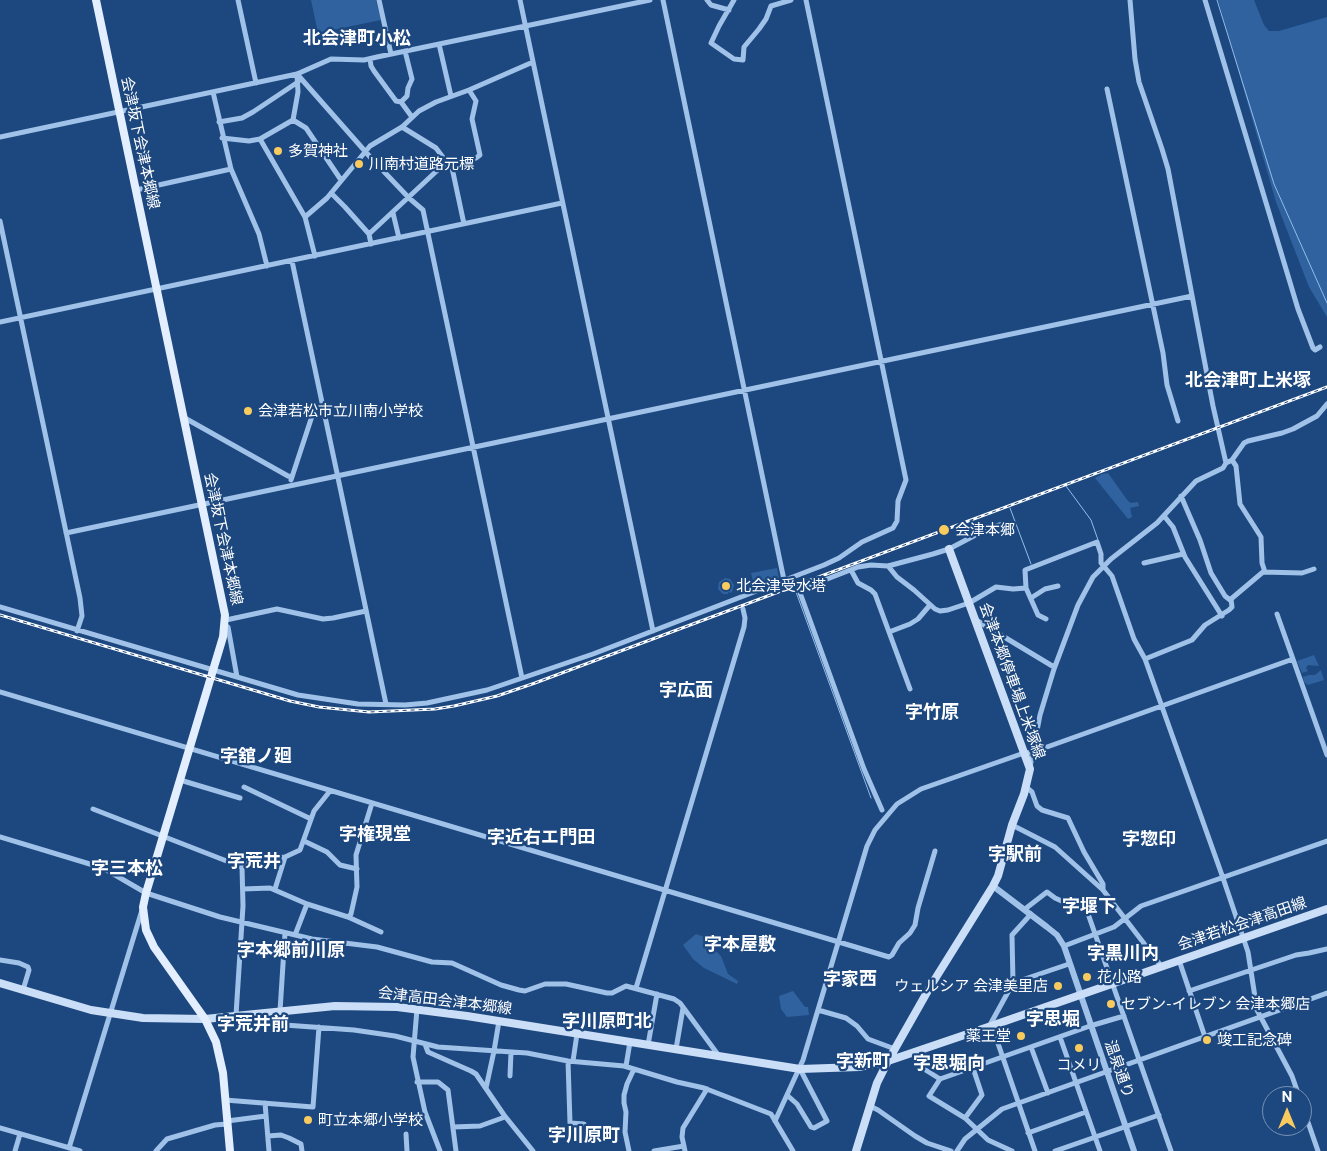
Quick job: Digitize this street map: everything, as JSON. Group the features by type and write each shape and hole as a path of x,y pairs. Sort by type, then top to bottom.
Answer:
{"main road":[{"name":"会津坂下会津本郷線","path":"96,0 224,604 226,622 143,907 146,930 154,947 206,1019 219,1051 226,1100 230,1151"},
{"name":"会津本郷停車場上米塚線","path":"888,1061 998,876 1030,769 948,549"},
{"name":"会津若松会津高田線","path":"888,1061 1327,909"},
{"name":"会津高田会津本郷線","path":"0,983 91,1010 111,1014 170,1019 206,1019 280,1011 360,1006 417,1009 800,1068 859,1067 888,1061"},
{"path":"856,1151 877,1083 888,1061"}],"street":[{"path":"238,0 256,83"},
{"path":"379,0 391,54"},
{"path":"520,0 653,631"},
{"path":"0,137 297,74 331,59 370,58 405,52 650,0"},
{"path":"663,0 784,580"},
{"path":"707,0 711,4 728,10"},
{"path":"734,0 711,43 734,59 743,60 744,47 759,29 771,6 791,0"},
{"path":"0,607 310,698 358,704 427,703 461,697 522,678 653,631 839,558 862,542 896,525 898,501 906,480 806,0"},
{"path":"1130,0 1139,82 1168,169 1213,406 1229,462 1237,469 1237,487 1240,504 1261,537 1262,563 1265,572"},
{"path":"1205,0 1298,309 1313,348 1315,350 1320,347"},
{"path":"439,44 451,96"},
{"path":"401,102 407,96 412,79 405,52"},
{"path":"370,58 374,71 396,101 401,102 412,117"},
{"path":"305,217 331,193 375,142 402,127 412,117 436,102 533,62"},
{"path":"222,138 260,139 293,120 298,82 297,74"},
{"path":"297,74 365,152 423,210 522,678"},
{"path":"219,122 242,118 298,82"},
{"path":"1107,89 1153,304 1168,392 1178,421"},
{"path":"369,234 442,166 476,158 480,155 472,119 476,101 469,90"},
{"path":"213,92 230,169 259,234 267,266"},
{"path":"293,120 306,128 342,180"},
{"path":"402,127 436,148 450,164 464,224"},
{"path":"260,139 305,217 315,256"},
{"path":"136,190 230,169"},
{"path":"331,193 369,234 371,244"},
{"path":"0,322 562,204"},
{"path":"393,213 398,238"},
{"path":"0,220 82,610 77,631"},
{"path":"292,261 386,704"},
{"path":"66,533 1192,296"},
{"path":"1030,769 1040,715 1054,667 1078,605 1093,577 1103,566 1164,516 1196,481 1223,468 1244,443 1293,429 1317,416 1327,404"},
{"path":"289,486 315,407 323,405"},
{"path":"183,417 292,477"},
{"path":"1145,659 1192,640 1205,625 1222,616 1232,607 1230,600 1225,596 1211,573 1200,540 1181,496"},
{"path":"1164,516 1178,535 1183,554 1222,616"},
{"path":"882,810 864,769 799,590 851,570 871,565 888,566 933,554 948,549 987,529 1003,524"},
{"path":"1046,619 1038,615 1026,588 1027,569 1097,542 1103,566 1112,576 1134,639 1145,659 1223,878 1249,956 1256,1008 1296,1086"},
{"path":"1144,564 1183,554"},
{"path":"888,566 897,577 934,609 944,611 969,603 996,587 1026,588"},
{"path":"1230,600 1265,572 1302,573 1314,569"},
{"path":"851,570 858,583 875,594 910,689"},
{"path":"1031,598 1045,589 1058,586"},
{"path":"889,632 910,624 930,605"},
{"path":"237,677 226,622 277,609 315,618 329,619 366,611"},
{"path":"636,988 745,623 743,609"},
{"path":"1277,614 1327,755"},
{"path":"975,620 1054,667"},
{"path":"775,1121 800,1068 867,846 876,830 895,806 921,789 1024,753 1033,752 1293,660"},
{"path":"0,692 889,957 915,925 918,908 935,851"},
{"path":"180,780 240,798"},
{"path":"244,787 311,819"},
{"path":"1026,787 1032,792 1037,806 1042,810 1068,818 1084,852 1103,884 1103,890"},
{"path":"330,790 314,811 300,850 285,856 250,860 242,868 242,922 237,1015 243,1022 374,1032 447,1048 511,1052 571,1061 626,1066 634,1070 707,1089 771,1114 793,1151"},
{"path":"348,917 351,914 357,887 356,855 372,803"},
{"path":"94,809 242,868"},
{"path":"1012,825 1055,847 1103,890 1162,967"},
{"path":"0,837 103,868 146,894 220,917 327,942 377,946 432,962 447,962 501,985 519,990 529,990 545,984 566,984 608,993 622,986 674,999 684,1008 720,1056"},
{"path":"304,840 326,852 340,865 357,869"},
{"path":"993,886 1057,935 1064,946 1114,927 1141,906 1327,841"},
{"path":"275,889 285,856"},
{"path":"243,888 275,889 307,904 348,917 381,932"},
{"path":"1025,909 1047,892 1066,903 1084,906 1171,1151"},
{"path":"295,935 307,904"},
{"path":"69,1148 143,907"},
{"path":"1031,914 1011,937 1013,983 992,1021 992,1026 1034,1151"},
{"path":"280,1011 285,933"},
{"name":"温泉通り","path":"1064,946 1134,1151"},
{"path":"1189,991 1296,955 1327,949"},
{"path":"0,960 19,963 28,967 23,990"},
{"path":"1179,960 1205,1037"},
{"path":"1013,983 1070,964"},
{"path":"957,1151 965,1140 1002,1109 1327,993"},
{"path":"648,1045 657,994"},
{"path":"676,1049 684,1008"},
{"path":"417,1009 413,1058 425,1112 440,1151"},
{"path":"818,1010 846,1018 857,1026 868,1039 895,1049"},
{"path":"1012,1151 988,1140 965,1118 930,1096 940,1079 1090,1026 1124,1016"},
{"path":"486,1088 499,1021"},
{"path":"226,1100 313,1108 319,1027"},
{"path":"577,1034 571,1061 570,1123 584,1124"},
{"path":"1060,1037 1100,1151"},
{"path":"626,1066 630,1042"},
{"path":"425,1044 428,1052 471,1071 533,1151"},
{"path":"1031,1048 1048,1093"},
{"path":"510,1076 511,1052"},
{"path":"918,1052 924,1069 940,1079"},
{"path":"788,1096 797,1104 811,1128 826,1121 827,1119 800,1068"},
{"path":"965,1118 982,1095 973,1068"},
{"path":"629,1151 625,1132 626,1112 624,1095 634,1070"},
{"path":"418,1082 438,1082 448,1090 456,1151"},
{"path":"654,1151 685,1148 682,1136 684,1128 707,1089"},
{"path":"265,1103 269,1151"},
{"path":"870,1106 927,1143 951,1151"},
{"path":"1028,1133 1086,1112"},
{"path":"1056,1151 1159,1115"},
{"path":"156,1151 167,1139 227,1123 266,1116"},
{"path":"453,1126 480,1126 505,1116"},
{"path":"0,1128 80,1151"},
{"path":"16,1151 20,1134"},
{"path":"406,1134 407,1151"},
{"path":"1312,1134 1318,1151"},
{"path":"268,1136 281,1135 289,1138 301,1144 302,1151"}],"shaded area":[{"path":"311,0 376,0 381,20 318,33"},
{"path":"1218,0 1254,0 1264,25 1269,31 1279,31 1327,17 1327,317 1309,287 1276,202"},
{"path":"1108,473 1128,501 1131,503 1138,502 1139,506 1130,508 1132,517 1128,519 1095,478"},
{"path":"777,568 779,579 755,588 751,573"},
{"name":"北会津受水塔","path":"725,578 730,579 734,585 732,592 728,592 728,594 723,594 718,589 719,582"},
{"path":"1314,655 1319,666 1308,665 1306,668 1308,671 1302,673 1297,661"},
{"path":"1321,670 1324,680 1308,685 1304,682 1303,677 1315,675"},
{"path":"696,934 718,944 715,950 721,956 728,974 738,981 737,984 704,968 693,959 683,945"},
{"path":"793,991 805,1007 808,1007 809,1015 787,1017 781,1009 779,996"}],"waterway":[{"path":"1217,0 1274,184 1327,303"},
{"path":"1066,486 1091,520 1098,540"},
{"path":"1010,508 1031,564"},
{"path":"796,592 871,798"}],"railway":[{"path":"0,615 290,701 319,707 369,712 435,709 454,706 497,696 535,683 1327,387"}],"place":[{"name":"多賀神社","path":"278,151"},
{"name":"川南村道路元標","path":"359,164"},
{"name":"会津若松市立川南小学校","path":"248,411"},
{"name":"会津本郷","path":"944,530"},
{"name":"北会津受水塔","path":"726,586"},
{"name":"花小路","path":"1087,977"},
{"name":"ウェルシア 会津美里店","path":"1058,986"},
{"name":"セブン-イレブン 会津本郷店","path":"1111,1004"},
{"name":"薬王堂","path":"1021,1036"},
{"name":"竣工記念碑","path":"1207,1040"},
{"name":"コメリ","path":"1079,1048"},
{"name":"町立本郷小学校","path":"308,1120"}],"district":[{"name":"北会津町小松","path":"357,38"},
{"name":"北会津町上米塚","path":"1248,380"},
{"name":"字広面","path":"686,690"},
{"name":"字竹原","path":"932,712"},
{"name":"字舘ノ廻","path":"256,756"},
{"name":"字権現堂","path":"375,834"},
{"name":"字近右エ門田","path":"541,837"},
{"name":"字惣印","path":"1149,839"},
{"name":"字駅前","path":"1015,854"},
{"name":"字荒井","path":"254,861"},
{"name":"字三本松","path":"127,868"},
{"name":"字堰下","path":"1089,906"},
{"name":"字本屋敷","path":"740,944"},
{"name":"字本郷前川原","path":"291,950"},
{"name":"字黒川内","path":"1123,953"},
{"name":"字家西","path":"850,979"},
{"name":"字思堀","path":"1053,1019"},
{"name":"字川原町北","path":"607,1021"},
{"name":"字荒井前","path":"253,1024"},
{"name":"字新町","path":"863,1061"},
{"name":"字思堀向","path":"949,1063"},
{"name":"字川原町","path":"584,1135"}]}
